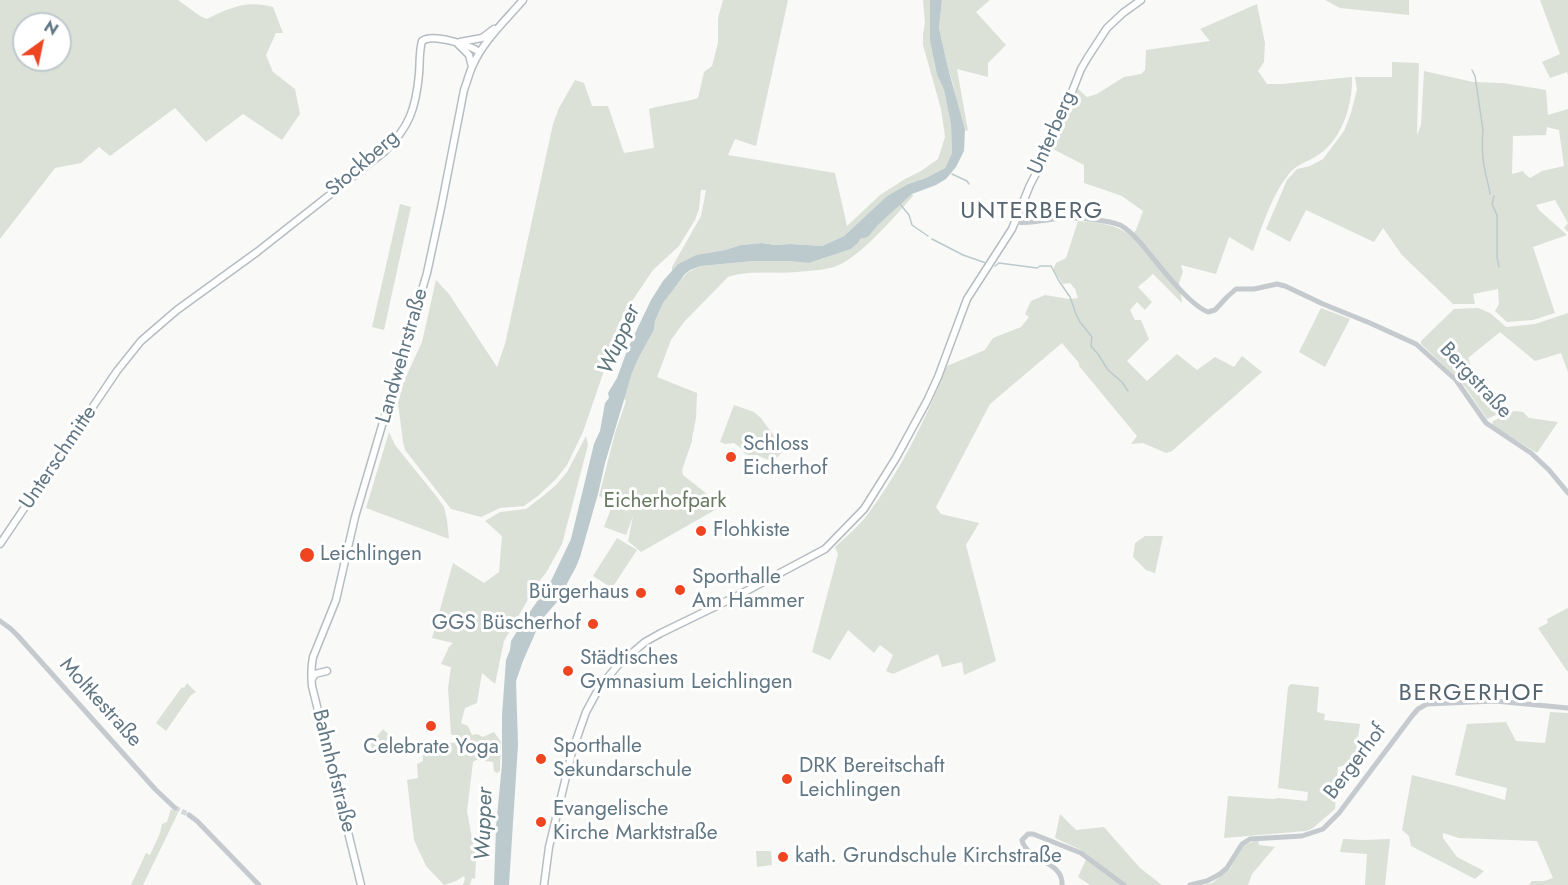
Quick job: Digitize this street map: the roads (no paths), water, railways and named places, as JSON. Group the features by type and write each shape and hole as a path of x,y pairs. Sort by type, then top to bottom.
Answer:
{"main road":[{"path":"456,42 482,38 504,21 523,0"},
{"name":"Unterberg","path":"544,885 549,847 572,752 586,712 599,688 621,663 645,642 825,549 857,517 896,458 927,401 967,299 1004,244 1015,222 1030,185 1051,146 1081,69 1107,28 1141,0"},
{"name":"Landwehrstraße","path":"313,657 336,600 355,517 427,273 464,90 480,52 504,21"},
{"name":"Stockberg","path":"126,358 152,330 257,252 375,160 397,139 413,111 422,41 430,38 456,42 480,52"},
{"path":"456,42 469,55 472,67"},
{"name":"Unterschmitte","path":"0,544 126,358"},
{"name":"Bahnhofstraße","path":"313,657 311,680 361,885"},
{"path":"311,680 315,674 327,671"}],"street":[{"name":"Bergstraße","path":"1015,222 1033,223 1063,218 1106,221 1121,225 1132,234 1177,286 1205,311 1212,312 1238,289 1259,288 1272,284 1284,286 1416,344 1455,380 1486,423 1536,458 1568,493"},
{"name":"Moltkestraße","path":"0,621 11,629 175,808"},
{"name":"Bergerhof","path":"1190,885 1207,881 1220,874 1227,868 1242,844 1250,839 1302,836 1323,829 1334,819 1418,709 1427,704 1495,701 1568,708"},
{"path":"189,815 259,885"},
{"path":"1062,885 1063,880 1060,873 1025,848 1022,840 1028,834 1080,853 1124,885"}],"waterway":[{"path":"1472,70 1475,76 1483,130 1483,161 1490,194"},
{"path":"952,174 969,184"},
{"path":"1494,196 1492,204 1497,215 1499,267"},
{"path":"900,204 909,215 912,225 928,236"},
{"path":"932,239 963,255 986,263"},
{"path":"995,266 999,263 1037,268 1051,266 1070,297 1080,322 1092,337 1091,346 1108,370 1122,382 1128,391"}],"tunnel":[{"path":"175,808 189,815"}],"place":[{"name":"Schloss Eicherhof","path":"731,457"},
{"name":"Flohkiste","path":"701,531"},
{"name":"Leichlingen","path":"307,555"},
{"name":"Sporthalle Am Hammer","path":"680,590"},
{"name":"Bürgerhaus","path":"641,593"},
{"name":"GGS Büscherhof","path":"593,624"},
{"name":"Städtisches Gymnasium Leichlingen","path":"568,671"},
{"name":"Celebrate Yoga","path":"431,726"},
{"name":"Sporthalle Sekundarschule","path":"541,759"},
{"name":"DRK Bereitschaft Leichlingen","path":"787,779"},
{"name":"Evangelische Kirche Marktstraße","path":"541,822"},
{"name":"kath. Grundschule Kirchstraße","path":"783,857"}],"district":[{"name":"UNTERBERG","path":"1032,212"},
{"name":"BERGERHOF","path":"1472,694"}],"water label":[{"name":"Wupper","path":"620,340"},
{"name":"Wupper","path":"485,824"}],"park label":[{"name":"Eicherhofpark","path":"665,502"}]}
